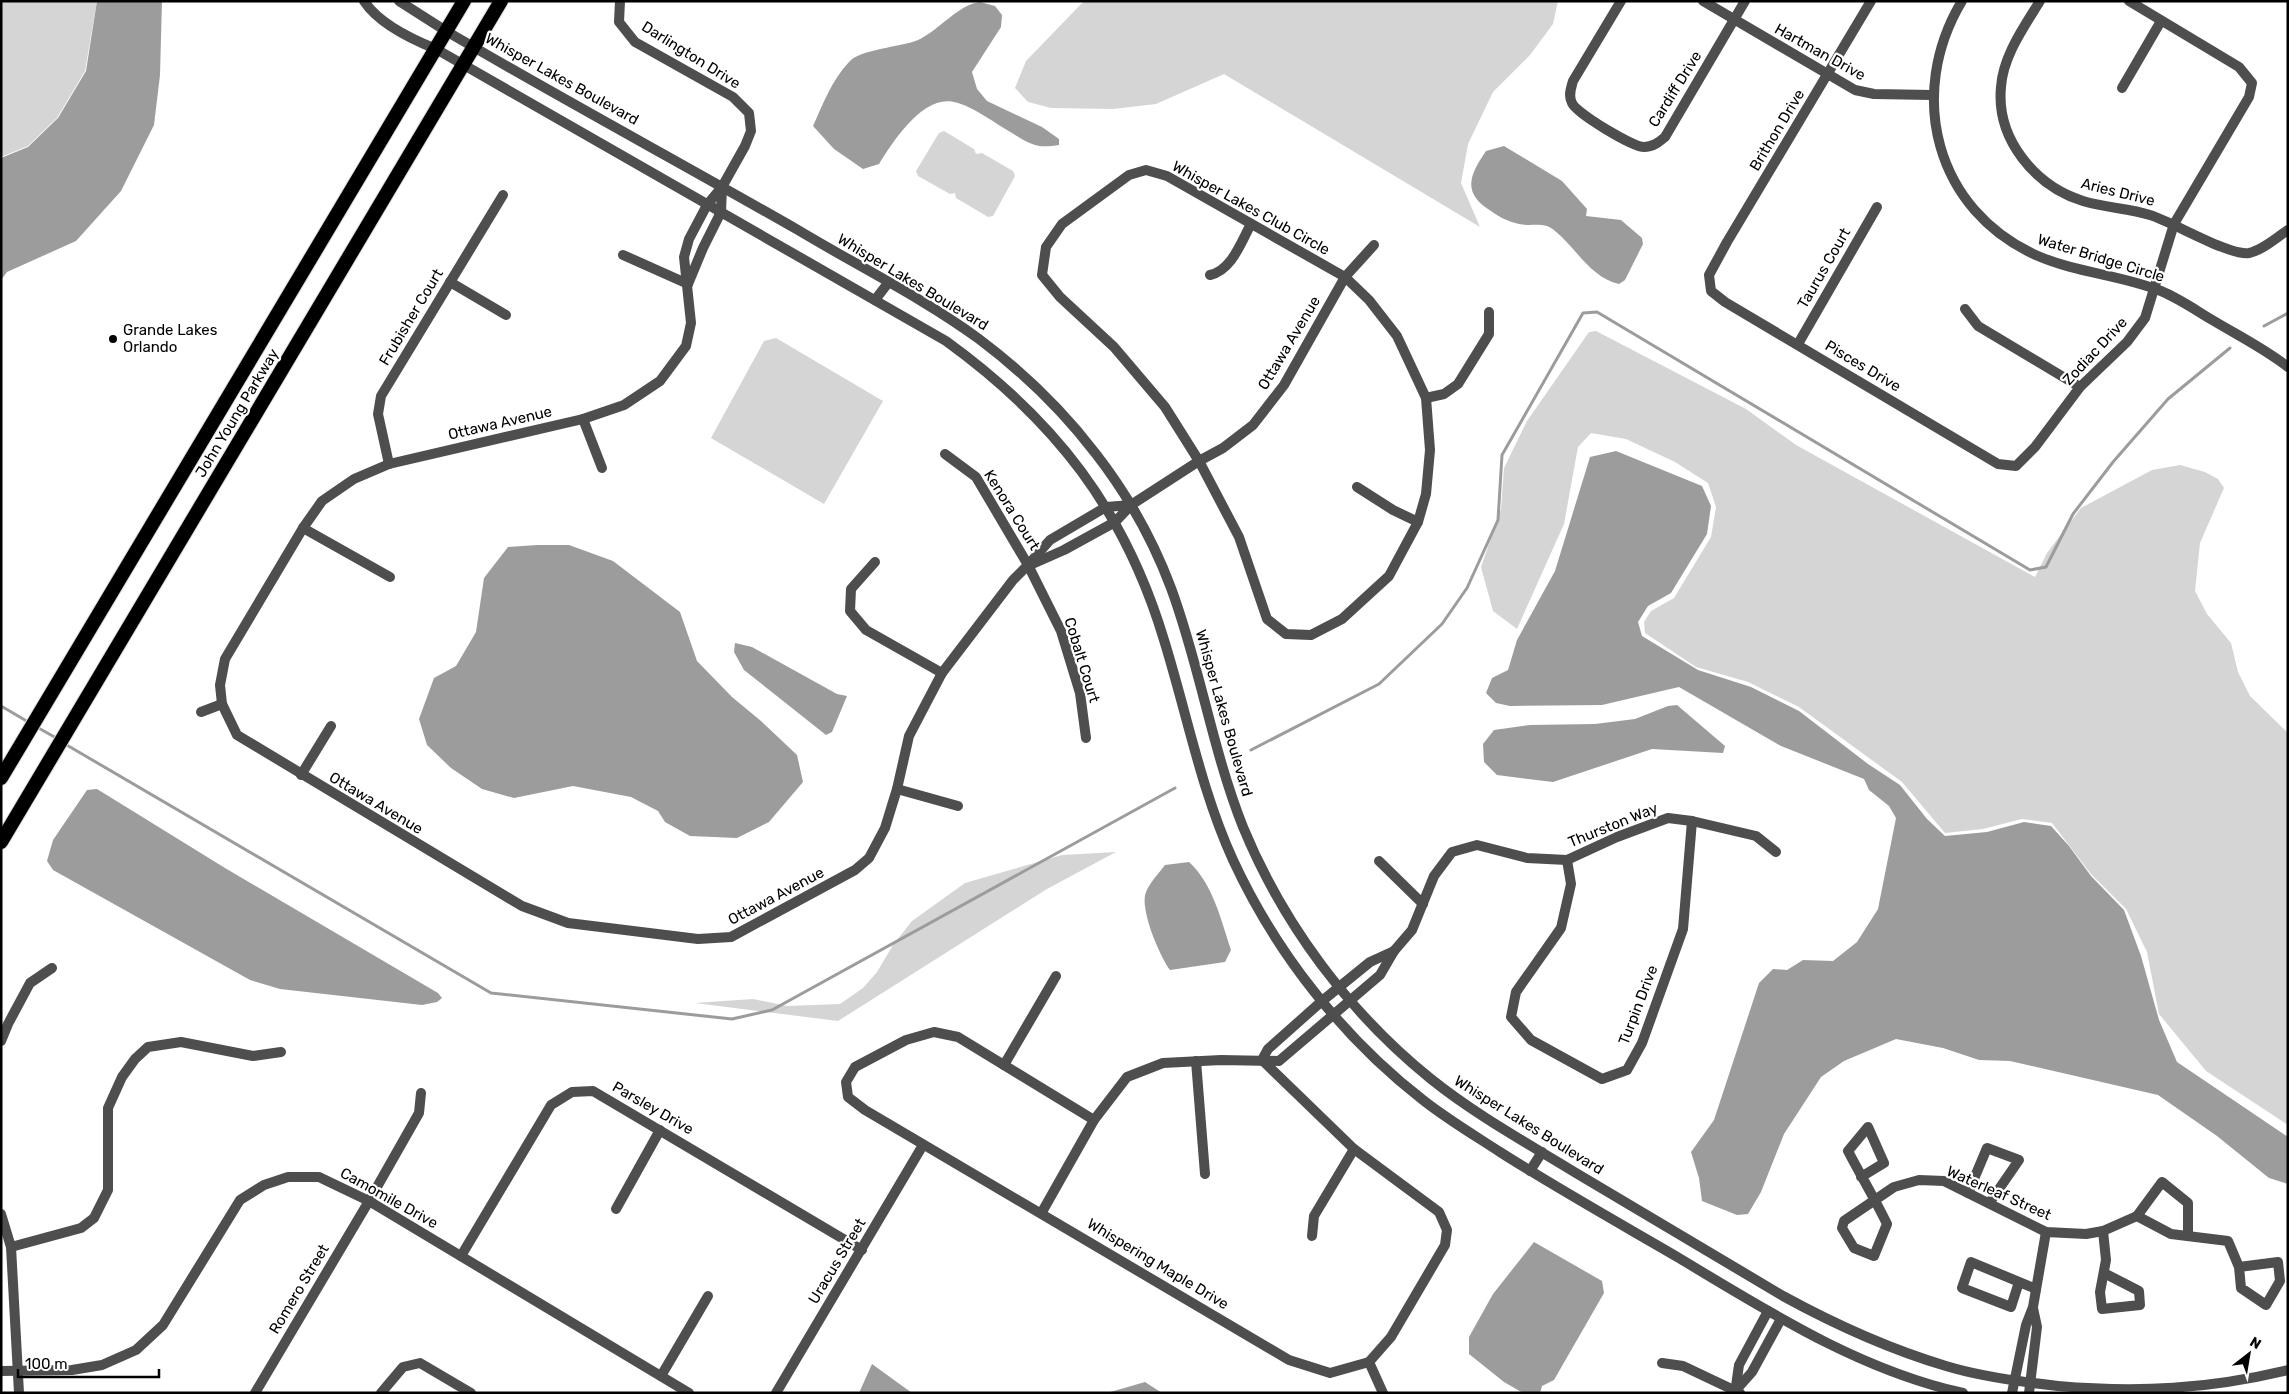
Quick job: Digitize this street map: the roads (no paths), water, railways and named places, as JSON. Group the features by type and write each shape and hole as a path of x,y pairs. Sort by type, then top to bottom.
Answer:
{"highway":[{"name":"John Young Parkway","path":"1,778 464,1"},
{"name":"John Young Parkway","path":"1,842 502,1"}],"street":[{"path":"364,1 378,17 417,42 436,49 946,341 1007,388 1056,439 1106,507 1134,558 1150,596 1164,640 1209,804 1256,907 1287,955 1322,1001 1381,1064 1423,1100 1530,1171 1781,1319 1836,1348 1883,1368 1963,1393"},
{"name":"Whisper Lakes Boulevard","path":"399,1 446,31 945,316 1010,364 1051,402 1095,453 1131,505 1157,555 1172,591 1189,645 1222,771 1244,828 1270,885 1301,937 1351,1001 1401,1053 1470,1108 1829,1321 1882,1344 1948,1367 2014,1381 2029,1388 2112,1390 2179,1389 2223,1384 2288,1370"},
{"name":"Darlington Drive","path":"620,1 619,22 635,42 734,97 749,113 751,131 722,187"},
{"name":"Cardiff Drive","path":"1621,1 1573,81 1570,92 1572,103 1579,112 1630,143 1644,147 1656,144 1665,137 1745,1"},
{"name":"Hartman Drive","path":"1703,1 1849,88 1868,94 1932,95"},
{"name":"Brithon Drive","path":"1709,274 1871,1"},
{"name":"Water Bridge Circle","path":"1962,1 1942,42 1932,95 1937,133 1949,170 1973,208 1995,230 2016,245 2039,257 2154,288 2250,342 2288,367"},
{"name":"Aries Drive","path":"2040,1 2011,50 2000,87 2003,124 2022,160 2053,187 2083,201 2149,214 2233,251 2244,253 2261,248 2288,230"},
{"path":"2122,88 2161,21 2129,1"},
{"name":"Zodiac Drive","path":"2016,466 2034,447 2080,386 2127,342 2145,318 2174,224 2249,98 2252,83 2239,67 2161,21"},
{"name":"Whisper Lakes Club Circle","path":"1146,170 1167,176 1346,277 1369,300 1397,336 1426,398 1430,450 1426,494 1418,522 1389,576 1342,619 1311,635 1286,634 1267,619 1239,537 1199,461 1165,407 1114,347 1060,297 1042,275 1046,247 1062,224 1129,175 1146,170"},
{"name":"Ottawa Avenue","path":"722,187 707,205 689,238 684,257 691,323 686,346 660,381 624,405 584,419 389,464 354,479 322,501 225,658 220,684 222,704 237,735 301,776 522,906 568,923 698,939 731,937 854,870 869,858 885,828 897,789 909,736 942,673 1013,580 1028,566 1050,540 1106,507 1131,505"},
{"name":"Ottawa Avenue","path":"688,284 721,212 722,187"},
{"name":"Frubisher Court","path":"389,464 378,414 381,396 503,195"},
{"name":"Taurus Court","path":"1798,344 1877,208"},
{"path":"1210,275 1218,274 1228,264 1251,224"},
{"name":"Ottawa Avenue","path":"1028,566 1064,550 1114,522 1131,505 1222,448 1253,425 1284,385 1346,277 1374,245"},
{"path":"623,255 688,284"},
{"name":"Pisces Drive","path":"1709,274 1712,291 1725,302 1998,464 2016,466"},
{"path":"450,282 506,315"},
{"path":"875,300 888,283"},
{"path":"1965,309 1978,326 2080,386"},
{"path":"1426,398 1444,394 1458,384 1489,334 1489,312"},
{"path":"584,419 602,468"},
{"name":"Kenora Court","path":"945,454 976,476 1028,566"},
{"path":"1357,487 1394,510 1418,522"},
{"path":"304,528 390,577"},
{"path":"874,562 851,589 850,611 866,630 942,673"},
{"name":"Cobalt Court","path":"1028,566 1061,631 1080,693 1086,738"},
{"path":"201,712 222,704"},
{"path":"301,776 331,726"},
{"path":"897,789 958,806"},
{"name":"Thurston Way","path":"1042,1212 1094,1120 1127,1078 1163,1063 1279,1061 1351,1001 1380,975 1394,951 1412,930 1434,876 1452,852 1477,845 1527,858 1567,860 1617,837 1668,818 1692,821 1756,836 1776,852"},
{"name":"Turpin Drive","path":"1567,860 1572,884 1561,928 1516,992 1511,1018 1531,1040 1602,1078 1627,1070 1642,1042 1683,928 1692,821"},
{"path":"1379,861 1423,904"},
{"name":"Thurston Way","path":"1262,1060 1268,1049 1322,1001 1370,962 1394,951"},
{"path":"1,1042 8,1024 30,983 52,968"},
{"path":"1004,1064 1056,976"},
{"name":"Whispering Maple Drive","path":"1094,1120 958,1038 934,1032 906,1040 855,1067 846,1082 848,1097 924,1145 1042,1212 1289,1360 1330,1373 1369,1362"},
{"path":"11,1248 81,1228 94,1218 108,1190 108,1108 122,1077 135,1059 148,1047 181,1042 253,1056 281,1052"},
{"path":"1262,1060 1354,1149 1439,1212 1447,1230 1445,1245 1391,1337 1369,1362 1383,1393"},
{"path":"1196,1061 1205,1174"},
{"name":"Parsley Drive","path":"461,1256 551,1105 572,1092 592,1091 862,1250"},
{"name":"Romero Street","path":"255,1393 419,1113 421,1093"},
{"path":"1861,1176 1884,1163 1868,1127 1848,1151 1861,1176 1876,1199"},
{"path":"616,1209 660,1130"},
{"name":"Uracus Street","path":"776,1393 924,1145"},
{"path":"1968,1193 1987,1148 2019,1160 1990,1202"},
{"path":"1312,1236 1314,1216 1354,1149"},
{"path":"1530,1171 1542,1152"},
{"name":"Camomile Drive","path":"1,1371 72,1370 102,1365 136,1350 163,1326 240,1200 264,1185 288,1177 319,1177 369,1201 689,1393"},
{"name":"Waterleaf Street","path":"1876,1199 1887,1224 1874,1256 1854,1248 1842,1228 1844,1222 1876,1199 1894,1187 1919,1180 1944,1181 1990,1202 2046,1232 2086,1234 2103,1231 2137,1216"},
{"path":"2188,1236 2188,1203 2162,1182 2137,1216 2171,1234 2228,1241 2238,1267 2241,1288 2266,1305 2280,1281 2278,1262 2238,1267"},
{"path":"1,1214 11,1248 19,1393"},
{"path":"2103,1231 2106,1260 2100,1292 2102,1309 2140,1305 2139,1291 2104,1273"},
{"path":"2012,1393 2026,1325 2033,1307 2046,1232"},
{"path":"2019,1282 2011,1307 1962,1288 1971,1262 2036,1289"},
{"path":"662,1376 708,1296"},
{"path":"2029,1388 2037,1327 2033,1307"},
{"path":"1737,1392 1739,1365 1768,1311"},
{"path":"1737,1392 1752,1372 1781,1319"},
{"path":"1662,1363 1683,1366 1737,1392"},
{"path":"381,1393 403,1367 420,1364 471,1393"}],"waterway":[{"path":"1251,750 1379,684 1442,624 1467,588 1498,520 1502,455 1583,313 1597,312 2030,570 2046,567 2073,514 2113,462 2168,399 2230,348"},
{"path":"2264,326 2288,313"},
{"path":"1,706 30,723"},
{"path":"35,726 58,739"},
{"path":"65,744 491,993 732,1019 772,1010 1175,788"}],"place":[{"name":"Grande Lakes Orlando","path":"113,339"}]}
